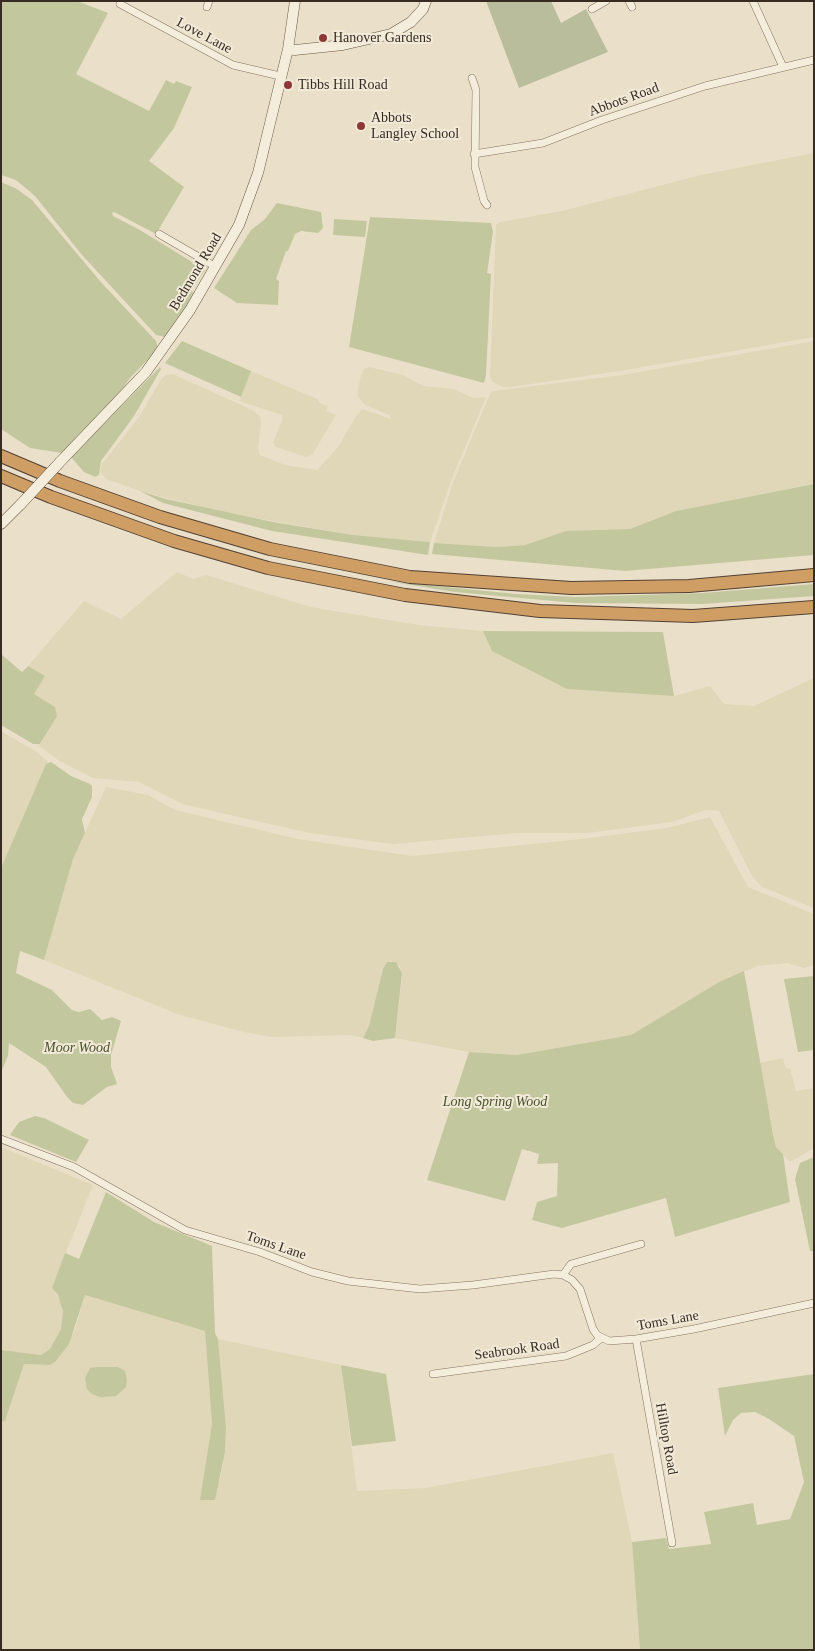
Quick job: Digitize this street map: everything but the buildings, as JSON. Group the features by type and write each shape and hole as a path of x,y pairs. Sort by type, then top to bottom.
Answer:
{"highway":[{"path":"1,456 60,481 188,526 270,549 410,577 571,588 689,586 814,575"},
{"path":"1,476 51,497 174,542 268,568 405,595 540,611 693,616 814,607"}],"street":[{"path":"280,76 288,49 295,1"},
{"path":"288,49 295,50 343,45 391,34 410,22 423,8 426,1"},
{"path":"592,9 606,1"},
{"path":"753,1 783,67"},
{"name":"Love Lane","path":"120,4 233,65 280,76"},
{"name":"Abbots Road","path":"474,154 543,143 665,98 814,60"},
{"name":"Bedmond Road","path":"1,524 125,392 132,388 146,372 190,310 239,225 256,183 280,76"},
{"path":"472,78 476,90 474,154 482,192 487,205"},
{"path":"159,234 216,266"},
{"name":"Toms Lane","path":"1,1139 74,1167 184,1230 260,1252 312,1272 339,1279 366,1284 420,1289 472,1285 554,1274 564,1275"},
{"path":"601,1338 590,1325 578,1286 564,1275 571,1264 641,1244"},
{"name":"Toms Lane","path":"601,1338 613,1341 636,1339 755,1318 814,1304"},
{"name":"Seabrook Road","path":"433,1374 566,1356 593,1345 601,1338"},
{"name":"Hilltop Road","path":"636,1339 672,1543"}],"shaded area":[{"path":"814,153 814,337 620,371 511,387 503,387 493,382 490,377 496,225 500,222 562,211 701,175"},
{"path":"814,341 813,484 676,511 630,529 566,531 525,545 497,547 434,543 453,482 490,394 493,391 622,375"},
{"path":"369,367 403,375 423,386 454,389 473,398 486,397 451,481 430,542 353,535 222,512 140,491 106,479 100,471 102,464 139,417 162,378 173,374 252,410 260,416 258,448 260,455 285,465 317,470 339,446 354,419 362,409 391,419 389,415 364,404 357,395 361,375 364,369"},
{"path":"251,371 317,399 320,403 328,406 326,411 336,415 312,455 306,457 276,447 273,442 282,421 282,415 239,401"},
{"path":"177,572 193,579 206,575 311,607 419,625 483,631 493,651 674,696 710,686 724,704 754,706 814,678 814,908 762,887 752,876 719,811 705,810 672,822 588,833 517,833 393,844 309,833 182,804 139,782 93,778 58,760 38,745 41,744 57,709 34,694 28,666 84,601 121,619"},
{"path":"1,731 37,752 48,762 1,868"},
{"path":"106,787 148,795 175,810 298,839 412,856 581,839 667,828 710,817 748,887 814,914 814,965 804,968 787,963 758,966 719,982 631,1035 517,1055 469,1052 395,1038 402,979 400,966 391,961 383,969 369,1026 363,1038 350,1035 271,1037 244,1032 180,1015 44,960 73,859"},
{"path":"783,1058 786,1069 790,1068 796,1091 814,1088 814,1148 792,1161 789,1161 776,1147 760,1063"},
{"path":"1,1147 93,1185 52,1288 61,1302 63,1311 61,1329 50,1350 41,1355 1,1350"},
{"path":"85,1295 205,1331 212,1424 208,1455 220,1481 225,1452 226,1427 218,1339 341,1365 357,1491 425,1488 613,1453 632,1542 640,1650 1,1650 1,1422 5,1421 24,1364 50,1365 75,1330"}],"green space":[{"path":"1,1 77,1 108,13 76,74 149,111 166,80 174,84 176,81 192,87 174,128 149,161 184,187 156,234 114,212 112,213 113,216 140,230 205,270 191,291 196,294 165,337 156,335 82,255 35,196 16,180 1,175"},
{"path":"486,1 551,1 561,23 586,9 608,52 519,88"},
{"path":"1,182 17,189 32,200 100,281 156,341 158,349 130,378 120,393 62,453 30,448 1,429"},
{"path":"277,203 321,212 323,228 318,233 301,231 295,234 288,251 286,251 276,279 279,281 278,305 237,303 214,288 251,230 265,219"},
{"path":"370,217 491,223 493,232 487,273 491,274 484,383 349,347"},
{"path":"334,219 367,221 365,237 333,235"},
{"path":"182,341 251,371 241,397 165,363"},
{"path":"160,367 161,369 134,416 101,461 99,475 95,477 84,472 71,457"},
{"path":"814,484 814,555 625,571 432,554 434,543 497,547 525,545 566,531 630,529 676,511"},
{"path":"140,491 166,499 273,522 353,535 430,542 428,555 272,531 163,503"},
{"path":"387,581 516,594 576,597 703,593 814,584 814,596 703,604 576,603 455,592"},
{"path":"483,631 663,632 674,696 567,689 492,651"},
{"path":"1,654 22,672 28,666 45,676 34,694 55,707 57,716 40,744 33,744 1,725"},
{"name":"Moor Wood","path":"51,762 71,776 90,784 92,786 92,797 82,819 85,833 73,859 44,960 20,951 16,973 52,990 72,1010 79,1012 90,1009 102,1020 112,1017 121,1021 111,1055 111,1067 117,1084 107,1087 83,1105 73,1103 67,1097 46,1067 9,1043 8,1056 1,1072 1,868 46,764"},
{"path":"387,962 396,962 402,973 395,1038 373,1041 363,1038 369,1026 383,969"},
{"name":"Long Spring Wood","path":"744,971 773,1134 776,1147 783,1154 790,1202 675,1237 666,1198 562,1228 532,1220 537,1202 557,1196 558,1163 537,1164 539,1154 522,1149 505,1201 427,1180 469,1052 517,1055 631,1035 719,982"},
{"path":"814,976 814,1050 798,1052 784,979"},
{"path":"35,1116 44,1118 89,1140 76,1162 10,1135 19,1122"},
{"path":"814,1157 814,1251 810,1251 795,1179 800,1163"},
{"path":"106,1192 154,1222 212,1246 215,1333 218,1339 226,1427 225,1452 215,1500 200,1500 212,1424 205,1331 85,1295 69,1344 55,1362 50,1365 24,1364 5,1421 1,1422 1,1350 41,1355 50,1349 61,1329 63,1311 58,1295 52,1288 65,1253 79,1259"},
{"path":"341,1365 386,1374 396,1441 352,1446"},
{"path":"118,1367 125,1371 126,1387 116,1396 100,1397 92,1394 87,1389 85,1378 90,1368"},
{"path":"814,1374 814,1650 640,1650 632,1542 666,1538 669,1549 711,1544 704,1512 753,1503 757,1525 790,1519 804,1482 794,1436 769,1419 755,1412 741,1413 733,1420 725,1436 718,1388"}],"place":[{"name":"Hanover Gardens","path":"323,38"},
{"name":"Tibbs Hill Road","path":"288,85"},
{"name":"Abbots Langley School","path":"361,126"}]}
